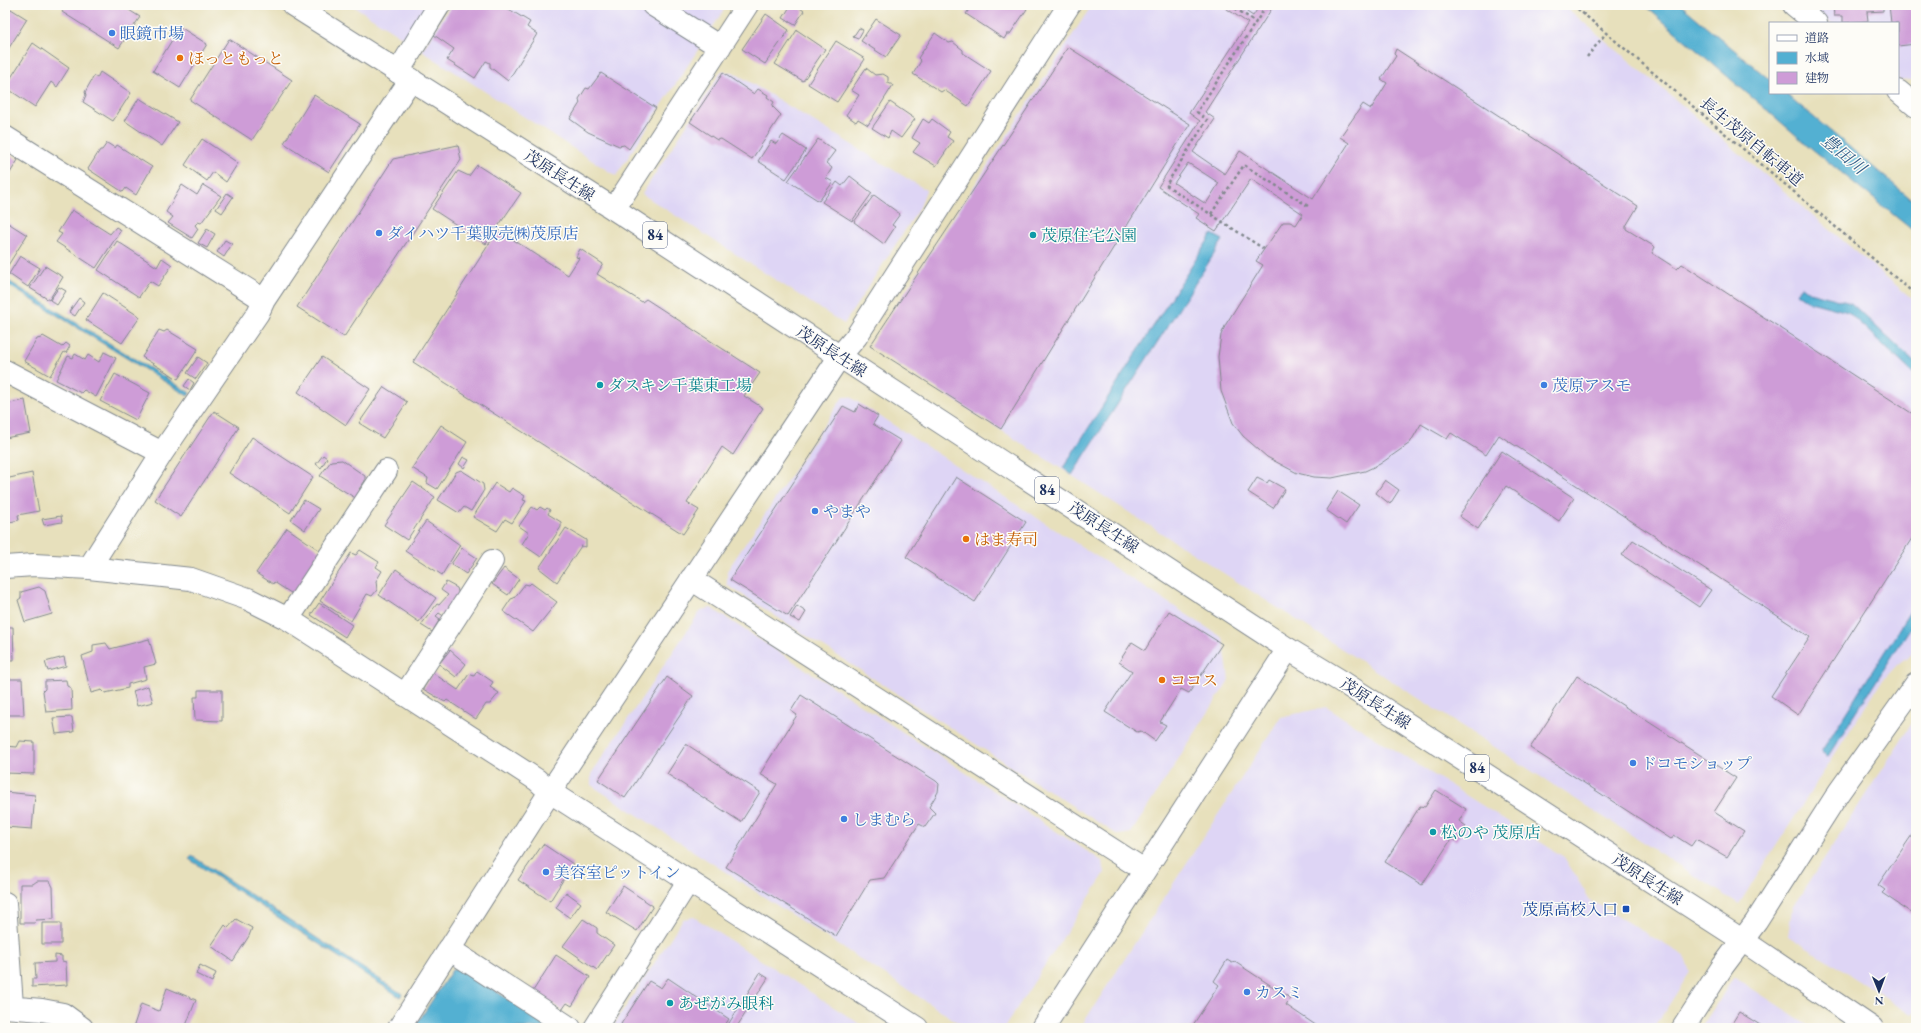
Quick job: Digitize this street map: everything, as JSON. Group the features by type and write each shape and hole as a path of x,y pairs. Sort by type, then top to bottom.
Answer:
{"street":[{"name":"茂原長生線","path":"293,5 614,209 1288,649 1344,683 1742,940 1872,1028"},
{"path":"89,568 162,453 258,313 264,300 404,76 439,5"},
{"path":"653,5 720,48"},
{"path":"614,209 747,5"},
{"path":"399,1028 550,792 840,356 856,337 1069,5"},
{"path":"1794,5 1815,22"},
{"path":"1899,92 1916,106"},
{"path":"5,137 264,300"},
{"path":"5,371 162,453"},
{"path":"288,620 386,471"},
{"path":"405,695 492,561"},
{"path":"5,567 34,565 89,568 191,578 248,599 288,620 405,695 537,780 550,792 917,1028"},
{"path":"691,579 1144,870"},
{"path":"1043,1028 1288,649"},
{"path":"1683,1028 1742,940 1756,922 1839,792 1916,684"},
{"path":"595,1028 689,880"},
{"path":"5,903 8,1006 63,1014 82,1028"},
{"path":"449,949 570,1028"}],"path":[{"path":"1230,5 1256,22"},
{"path":"1264,249 1166,185 1207,120 1197,112 1267,5"},
{"name":"長生茂原自転車道","path":"1573,5 1916,295"},
{"path":"1587,57 1606,33"},
{"path":"1211,214 1244,165 1308,206"}],"shaded area":[{"path":"352,5 431,5 408,41"},
{"path":"451,5 727,5 616,176 422,51"},
{"path":"1092,5 1563,5 1916,302 1916,650 1898,664 1881,682 1739,904 870,346"},
{"path":"1809,5 1916,5 1916,79 1901,81 1899,80 1899,22 1829,22"},
{"path":"721,72 733,72 926,190 920,207 844,324 642,194"},
{"path":"843,397 850,397 1223,638 1229,680 1131,833 1118,835 727,585 727,571"},
{"path":"711,608 1102,861 1105,873 1004,1028 967,1028 591,785 591,774 701,610"},
{"path":"1326,707 1564,857 1590,900 1684,956 1690,972 1654,1028 1080,1028 1281,717"},
{"path":"1916,717 1916,1012 1912,1014 1788,936 1792,908"},
{"path":"694,917 866,1028 612,1028 683,919"},
{"path":"1734,977 1813,1028 1701,1028"}],"water":[{"name":"豊田川","path":"1644,5 1681,5 1769,79 1769,94 1786,94 1916,203 1916,233 1811,148"},
{"path":"1212,234 1223,240 1072,475 1063,468"},
{"path":"5,279 190,393 188,396 5,283"},
{"path":"1801,286 1809,292 1851,303 1916,364 1916,376 1848,312 1807,301 1796,293"},
{"path":"1916,602 1916,619 1828,756 1821,752"},
{"path":"192,856 402,994 400,997 189,859"},
{"path":"461,969 553,1028 414,1028 452,970"}],"building":[{"name":"眼鏡市場","path":"66,5 121,5 140,17 119,48 62,12"},
{"path":"453,5 502,5 530,22 527,27 537,34 508,81 490,67 490,63 486,61 475,78 447,60 454,49 434,35"},
{"path":"791,5 796,5 804,11 795,25 783,18"},
{"path":"972,5 1021,5 1027,9 1010,34 1007,34 1004,39 966,14"},
{"name":"茂原アスモ","path":"1221,5 1236,5 1253,16 1260,5 1274,5 1205,112 1215,119 1193,152 1225,174 1240,151 1313,199 1349,143 1340,137 1363,104 1371,109 1387,83 1381,79 1396,56 1394,54 1396,49 1638,206 1626,226 1626,229 1655,247 1652,253 1677,269 1682,264 1916,416 1916,532 1798,715 1771,696 1810,637 1499,435 1486,455 1451,433 1447,439 1421,424 1410,443 1380,464 1365,471 1332,478 1314,477 1297,473 1267,457 1243,436 1233,423 1221,391 1218,357 1221,335 1226,324 1263,265 1256,261 1283,222 1290,222 1296,225 1303,214 1251,179 1216,231 1196,218 1199,214 1158,187 1200,121 1189,113 1248,23","holes":["1188,163 1219,183 1206,204 1174,183"]},
{"path":"1833,5 1883,5 1883,11 1867,12 1868,21 1843,22 1843,16 1834,16"},
{"path":"1889,5 1916,5 1916,44 1899,46 1899,22 1891,22"},
{"path":"11,9 27,19 7,51 5,50 5,10 9,12"},
{"path":"766,14 789,30 765,64 742,49"},
{"path":"876,19 901,35 886,57 861,41"},
{"name":"ほっともっと","path":"180,27 207,44 180,88 153,71"},
{"path":"859,28 863,30 858,39 853,37"},
{"path":"797,30 825,49 803,81 775,64"},
{"path":"935,33 949,43 953,42 963,50 963,53 991,71 968,106 944,90 941,92 913,74 921,61 918,58"},
{"path":"229,39 292,80 252,140 190,100"},
{"path":"836,41 865,59 837,102 808,84"},
{"path":"33,43 69,68 57,87 51,82 35,107 5,87"},
{"name":"茂原住宅公園","path":"1068,47 1190,124 1001,429 870,346"},
{"path":"866,68 875,75 883,74 888,77 888,83 893,85 868,125 858,119 856,122 846,115 859,95 851,90"},
{"path":"100,72 131,93 113,121 83,102 86,95 85,92 94,76 97,78"},
{"path":"601,73 656,108 629,149 624,145 619,146 588,132 570,119 580,103 579,99 586,88 589,89"},
{"path":"723,73 754,94 758,89 768,95 767,97 774,102 772,106 781,115 752,159 721,139 717,140 690,122"},
{"path":"314,95 360,124 329,172 284,143"},
{"path":"139,98 178,122 162,146 125,121"},
{"path":"890,102 915,119 901,138 891,131 888,138 872,128"},
{"path":"923,119 929,123 932,119 950,132 947,137 953,141 936,166 913,152 920,143 912,138"},
{"path":"783,135 806,150 786,179 758,161 771,141 776,144"},
{"path":"202,139 238,163 226,182 213,172 207,181 185,165"},
{"path":"818,139 835,151 826,163 832,168 826,178 833,182 819,201 788,181"},
{"path":"107,143 115,148 117,145 152,167 136,195 126,188 123,192 88,169 100,150 102,150"},
{"name":"ダイハツ千葉販売㈱茂原店","path":"458,145 461,160 344,337 297,307 393,159"},
{"path":"5,151 18,160 5,181"},
{"path":"477,165 521,193 486,244 432,209 458,171 469,176"},
{"path":"850,176 872,193 852,221 822,202 837,182 842,186"},
{"path":"182,185 197,195 203,185 221,196 201,223 198,222 195,225 198,229 192,238 168,223 173,217 166,212"},
{"path":"227,193 233,197 222,213 216,209"},
{"path":"874,195 900,214 892,225 895,227 884,244 854,222"},
{"path":"72,210 110,234 116,227 121,230 96,268 56,242 62,234 58,232"},
{"path":"5,221 27,235 5,270"},
{"path":"207,229 215,234 207,248 198,243"},
{"name":"ダスキン千葉東工場","path":"498,230 568,275 579,258 576,257 580,249 603,264 597,274 642,302 646,299 760,373 744,396 763,408 733,455 722,447 687,503 699,510 683,534 413,362"},
{"path":"225,240 232,244 224,257 217,252"},
{"path":"117,241 157,267 162,258 172,265 158,286 150,281 139,297 98,270"},
{"path":"20,256 40,268 28,287 9,274"},
{"path":"45,266 63,277 49,300 30,288"},
{"path":"59,287 66,291 57,305 50,300"},
{"path":"103,293 140,317 122,343 86,320"},
{"path":"79,298 84,302 75,316 69,312"},
{"path":"159,330 164,332 167,330 198,349 178,379 142,357"},
{"path":"43,336 62,347 66,343 70,346 66,353 64,352 50,376 24,361 37,339"},
{"path":"104,352 116,358 96,397 84,390 81,393 56,380 68,356 73,358 75,354 85,360 88,355 99,362"},
{"path":"198,357 207,363 196,379 187,373"},
{"path":"322,357 370,389 346,425 298,392"},
{"path":"115,374 150,393 136,420 100,401"},
{"path":"189,379 194,383 190,390 184,386"},
{"path":"384,387 407,402 383,438 359,423"},
{"path":"25,400 31,433 5,438 5,404"},
{"name":"やまや","path":"859,404 878,416 873,424 901,441 788,616 730,580 843,406 855,412"},
{"path":"214,411 239,427 181,517 155,500"},
{"path":"441,425 467,442 437,489 427,483 428,478 412,468"},
{"path":"252,437 313,477 290,513 229,473"},
{"path":"1502,451 1574,498 1559,521 1506,486 1478,529 1459,516"},
{"path":"323,455 327,458 321,468 316,464"},
{"path":"463,457 469,460 464,468 459,464"},
{"path":"342,460 365,476 365,481 359,489 363,491 357,499 320,476 331,461"},
{"path":"461,470 483,484 484,490 471,511 464,507 459,513 438,500 456,472"},
{"path":"32,473 39,511 18,515 19,520 5,523 5,479"},
{"name":"はま寿司","path":"956,477 1026,522 975,602 906,557"},
{"path":"1257,478 1267,483 1269,480 1285,489 1273,508 1248,492"},
{"path":"1385,480 1399,490 1390,504 1376,493"},
{"path":"413,482 435,497 407,540 384,525"},
{"path":"495,483 509,492 512,488 525,496 523,500 526,501 512,523 505,519 497,531 473,517"},
{"path":"1338,491 1359,505 1346,524 1326,510"},
{"path":"304,500 319,509 305,530 291,520"},
{"path":"532,507 537,510 540,507 545,510 547,508 550,510 548,514 561,522 561,527 541,557 522,544 529,533 519,526"},
{"path":"61,516 62,522 44,525 42,519"},
{"path":"426,521 460,545 442,575 405,551"},
{"path":"287,528 322,552 294,595 274,582 273,584 256,573"},
{"path":"566,528 586,540 586,547 581,546 557,582 539,568"},
{"path":"1633,540 1711,590 1699,607 1622,555"},
{"path":"462,548 477,558 466,574 451,564"},
{"path":"360,550 379,562 376,567 382,571 376,581 377,590 372,596 367,594 351,621 320,601 351,553 356,555"},
{"path":"504,568 519,579 508,595 492,584"},
{"path":"396,569 436,598 419,622 379,595"},
{"path":"446,582 457,588 459,595 445,617 439,613 436,616 440,619 432,632 421,625 437,604 439,605 448,595 441,590"},
{"path":"531,583 557,602 533,632 503,611 511,599 514,598 525,584 529,585"},
{"path":"39,587 45,591 52,614 25,622 18,600 21,598 21,592"},
{"path":"319,603 352,625 345,637 311,615"},
{"path":"797,606 806,612 800,622 790,617"},
{"name":"ココス","path":"1169,611 1222,644 1189,693 1181,689 1160,722 1166,725 1155,741 1141,731 1137,732 1105,712 1132,671 1119,662 1132,642 1145,650"},
{"path":"5,627 13,627 14,660 5,660"},
{"path":"149,639 156,664 144,667 146,679 128,684 128,688 105,693 102,690 91,693 82,656 93,652 93,645 106,643 110,649"},
{"path":"450,650 466,664 456,677 439,664"},
{"path":"64,657 66,666 48,671 45,662"},
{"path":"477,671 493,682 490,687 499,693 490,704 486,704 476,719 447,700 445,702 423,689 433,673 458,690 469,674 474,676"},
{"name":"ドコモショップ","path":"1577,676 1736,778 1714,812 1744,831 1727,857 1696,839 1691,846 1674,835 1671,839 1530,748"},
{"path":"667,677 693,696 625,798 598,780"},
{"path":"8,679 22,679 24,715 5,715 5,683 7,683"},
{"path":"66,680 67,686 71,688 72,710 46,712 43,691 45,689 45,681"},
{"path":"148,686 153,702 137,706 133,691"},
{"path":"198,690 222,690 222,721 195,720 194,697 198,697"},
{"name":"しまむら","path":"801,695 939,784 938,792 929,807 935,813 925,827 919,824 884,878 870,880 836,936 726,867 777,784 760,774 797,715 791,711"},
{"path":"72,717 74,732 56,734 53,718"},
{"path":"20,741 34,742 34,774 5,773 5,746 17,747"},
{"path":"686,744 760,792 741,822 667,774"},
{"name":"松のや 茂原店","path":"1436,790 1466,809 1459,821 1466,826 1456,841 1452,838 1422,885 1385,862 1420,806 1425,807"},
{"path":"5,792 35,795 32,829 5,827"},
{"path":"1916,829 1916,916 1882,893 1885,890 1878,885"},
{"name":"美容室ピットイン","path":"543,844 573,864 550,901 518,880"},
{"path":"37,881 50,881 53,887 54,919 36,920 35,923 20,923 20,884 33,884"},
{"path":"623,886 653,906 637,931 606,912"},
{"path":"566,892 581,903 570,918 556,908"},
{"path":"236,919 252,928 249,936 233,961 211,946 225,925 228,928"},
{"path":"583,919 597,928 597,933 614,945 597,970 563,946"},
{"path":"42,923 61,923 61,944 42,944"},
{"path":"55,955 62,956 62,961 66,962 67,985 32,987 32,979 36,979 35,963 55,962"},
{"path":"556,955 590,977 572,1006 567,1003 562,1010 533,991"},
{"name":"カスミ","path":"1227,960 1232,963 1235,962 1290,998 1286,1005 1320,1028 1191,1028 1219,985 1214,981"},
{"path":"200,965 216,973 212,982 196,974"},
{"path":"760,973 768,978 736,1028 726,1028"},
{"name":"あぜがみ眼科","path":"668,978 729,1019 723,1028 627,1028 621,1024 649,981 661,988"},
{"path":"167,988 196,1000 185,1028 133,1028 141,1004 159,1011"},
{"path":"1739,1012 1765,1028 1729,1028"},
{"path":"298,1024 304,1028 295,1028"}],"place":[{"name":"眼鏡市場","path":"112,33"},
{"name":"ほっともっと","path":"180,58"},
{"name":"ダイハツ千葉販売㈱茂原店","path":"379,233"},
{"name":"茂原住宅公園","path":"1033,235"},
{"name":"ダスキン千葉東工場","path":"600,385"},
{"name":"茂原アスモ","path":"1544,385"},
{"name":"やまや","path":"815,511"},
{"name":"はま寿司","path":"966,539"},
{"name":"ココス","path":"1162,680"},
{"name":"ドコモショップ","path":"1633,763"},
{"name":"しまむら","path":"844,819"},
{"name":"松のや 茂原店","path":"1433,832"},
{"name":"美容室ピットイン","path":"546,872"},
{"name":"茂原高校入口","path":"1626,909"},
{"name":"カスミ","path":"1247,992"},
{"name":"あぜがみ眼科","path":"670,1003"}]}
